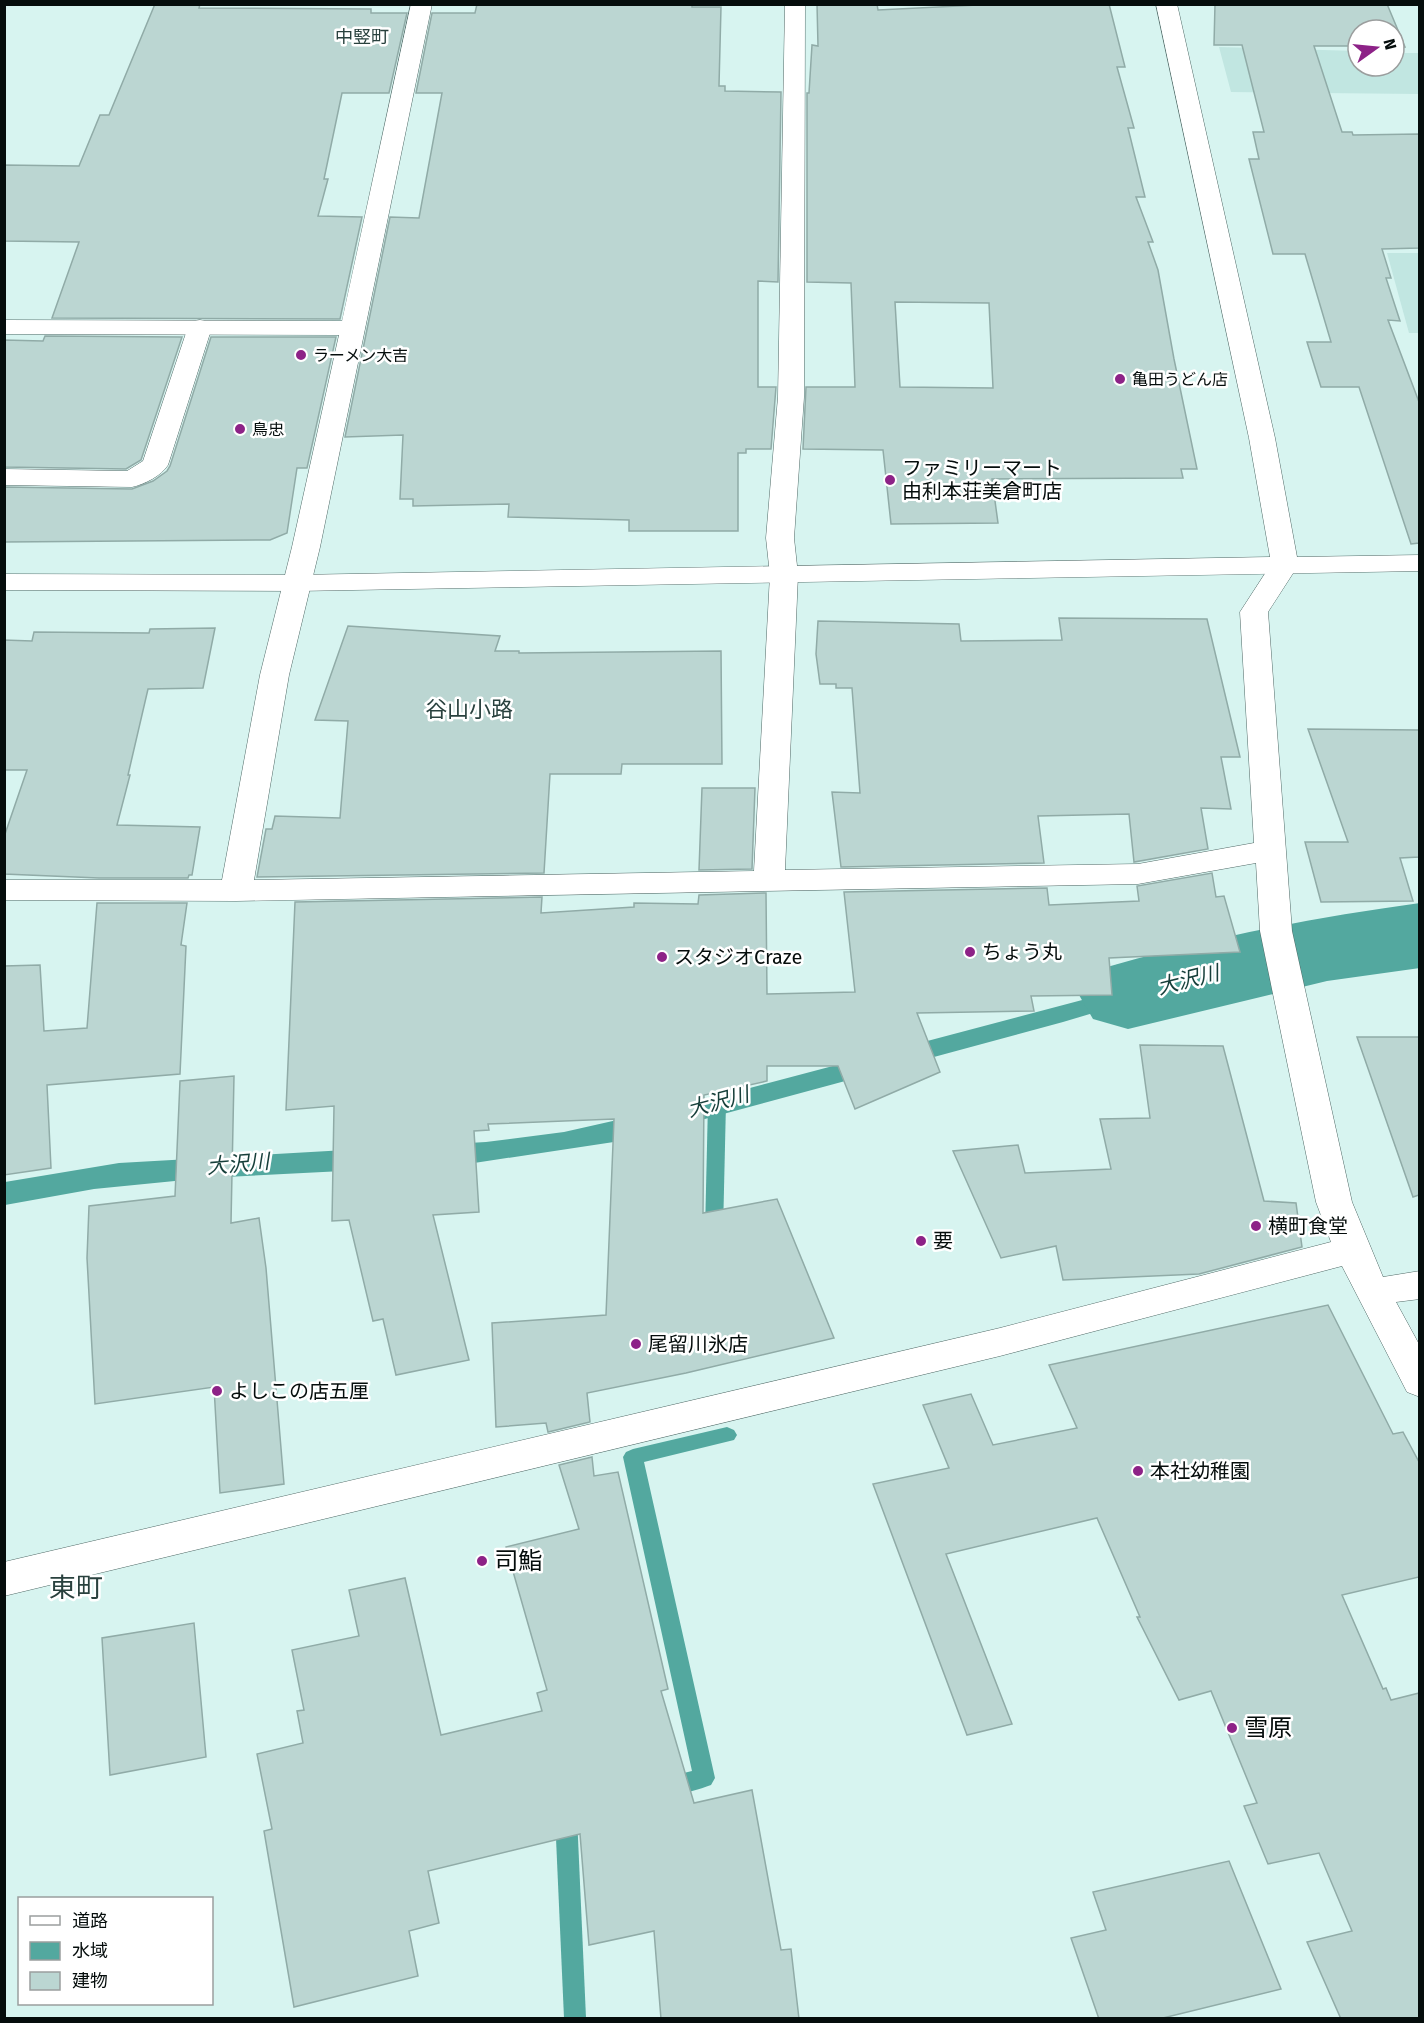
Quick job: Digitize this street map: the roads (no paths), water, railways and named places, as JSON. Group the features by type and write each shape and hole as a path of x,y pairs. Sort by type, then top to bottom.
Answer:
{"street":[{"path":"236,891 262,742 422,4"},
{"path":"769,881 784,575 780,538 791,397 795,4"},
{"path":"1166,4 1262,438 1285,564 1254,612 1276,931 1288,978 1334,1202 1352,1250 1419,1382"},
{"path":"4,327 353,328"},
{"path":"4,477 132,479 155,465 200,327"},
{"path":"4,582 296,582 1419,563"},
{"path":"4,890 236,891 1138,874 1269,850"},
{"path":"4,1579 989,1345 1352,1250"},
{"path":"1372,1292 1419,1285"}],"water":[{"path":"1419,929 1419,950 1395,955 1323,962 1319,943"},
{"path":"1260,953 1264,968 1167,991 1063,1022 627,1140 461,1165 205,1178 94,1189 5,1205 5,1182 119,1163 486,1142 564,1132 697,1102"}],"waterway":[{"name":"大沢川","path":"1128,995 1327,948 1420,935"},
{"path":"714,1232 717,1103"},
{"path":"666,1786 704,1778 633,1457 727,1435"},
{"path":"566,1816 575,2018"}],"place":[{"name":"ラーメン大吉","path":"301,355"},
{"name":"亀田うどん店","path":"1120,379"},
{"name":"鳥忠","path":"240,429"},
{"name":"ファミリーマート 由利本荘美倉町店","path":"890,480"},
{"name":"ちょう丸","path":"970,952"},
{"name":"スタジオCraze","path":"662,957"},
{"name":"横町食堂","path":"1256,1226"},
{"name":"要","path":"921,1241"},
{"name":"尾留川氷店","path":"636,1344"},
{"name":"よしこの店五厘","path":"217,1391"},
{"name":"本社幼稚園","path":"1138,1471"},
{"name":"司鮨","path":"482,1561"},
{"name":"雪原","path":"1232,1728"}],"district":[{"name":"中竪町","path":"362,37"},
{"name":"谷山小路","path":"469,709"},
{"name":"東町","path":"76,1588"}]}
